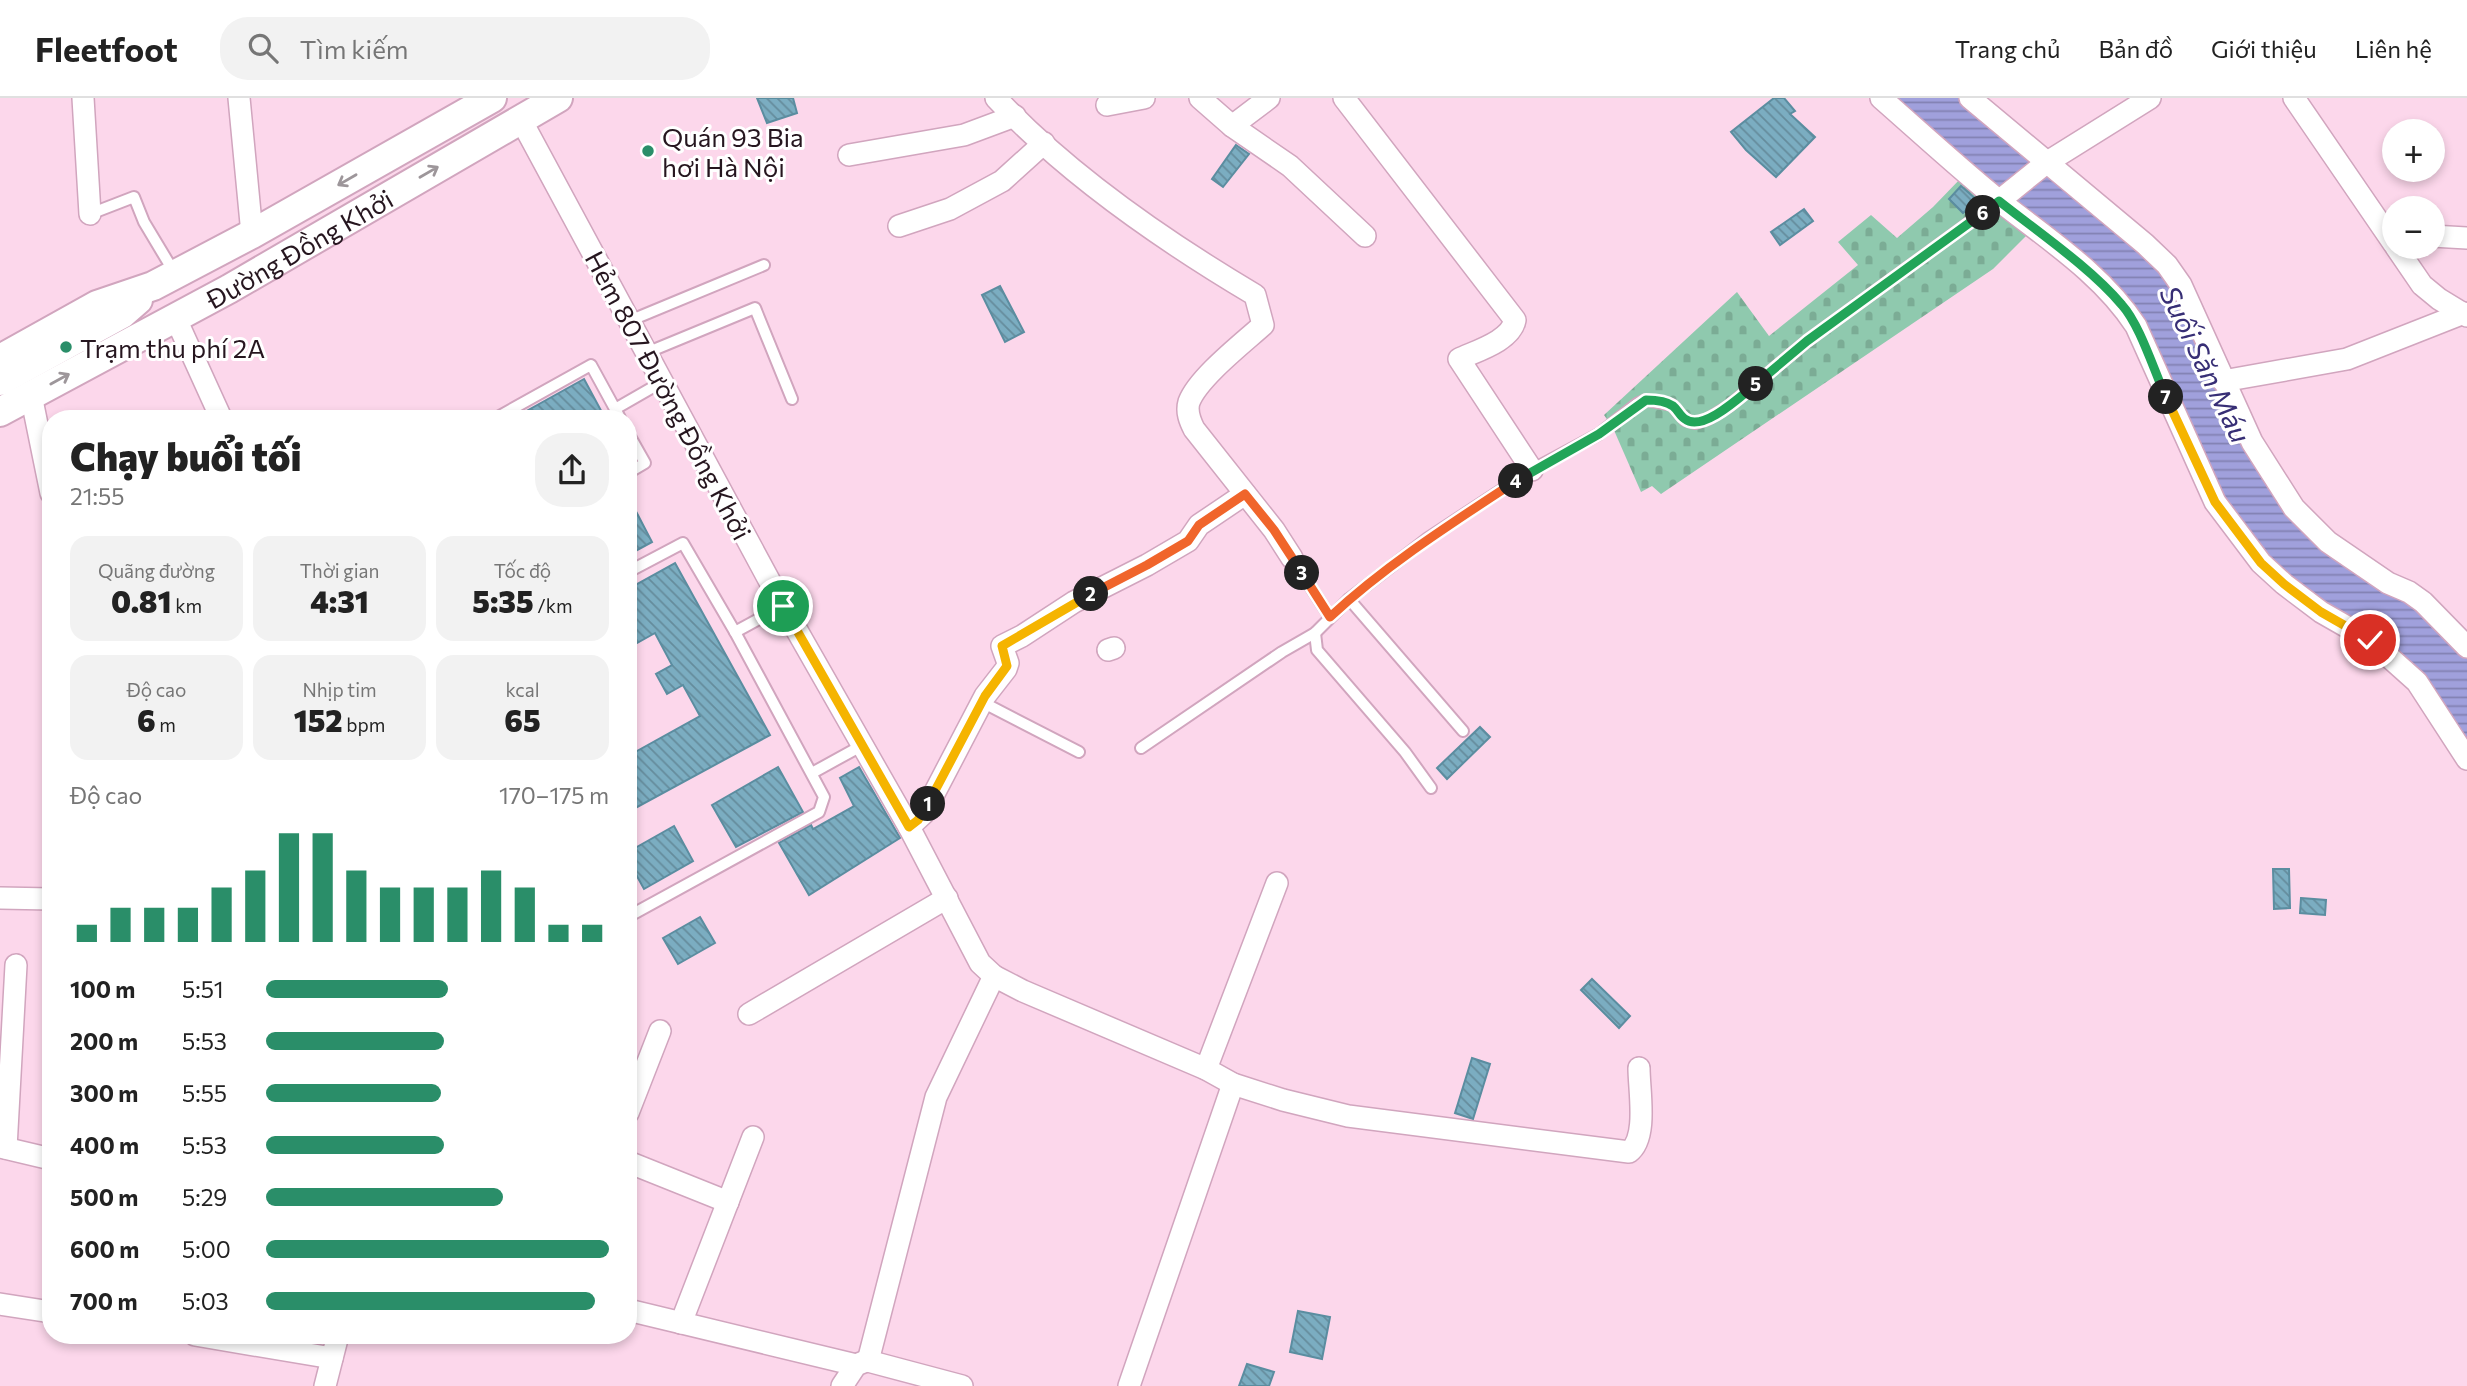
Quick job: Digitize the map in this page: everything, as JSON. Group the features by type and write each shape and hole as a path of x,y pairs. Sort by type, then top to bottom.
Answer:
{"main road":[{"name":"Đường Đồng Khởi","path":"0,412 176,319 516,108 558,98"},
{"name":"Đường Đồng Khởi","path":"0,359 97,305 164,280 252,234 477,102"},
{"name":"Đường Đồng Khởi","path":"0,381 122,314 164,280"}],"street":[{"path":"83,98 90,214"},
{"path":"239,98 252,234"},
{"path":"996,98 1084,180 1213,270 1255,295 1263,325 1195,391 1188,404 1188,417 1194,429 1292,558"},
{"path":"1107,105 1144,98"},
{"path":"1200,98 1232,126 1290,166 1365,236"},
{"path":"1232,126 1269,98"},
{"path":"1344,98 1515,320 1510,331 1504,336 1459,359 1532,470"},
{"path":"1881,98 1999,201 2078,263 2123,305 2136,326 2215,502 2261,563 2321,612 2370,640 2417,682 2432,701 2467,759"},
{"path":"1970,98 2116,219 2167,265 2181,285 2252,442 2294,508 2328,542 2388,583 2409,592 2423,602 2467,647"},
{"path":"1999,201 2046,163 2150,98"},
{"path":"2294,98 2382,223"},
{"name":"Hẻm 807 Đường Đồng Khởi","path":"516,108 783,606 909,827 981,962 994,976"},
{"path":"849,155 964,135 1015,116"},
{"path":"899,226 950,209 1002,181 1044,143"},
{"path":"2445,237 2467,239"},
{"path":"2406,259 2422,285 2439,299 2466,314"},
{"path":"2223,381 2347,359 2466,314"},
{"path":"176,319 217,410"},
{"path":"31,395 42,449"},
{"path":"909,827 923,813 982,702 1007,666 1002,646 1074,602 1188,541 1199,525 1245,494"},
{"path":"1206,1069 1277,883"},
{"path":"0,898 42,899"},
{"path":"749,1014 947,898"},
{"path":"16,965 6,1010 3,1148 42,1157"},
{"path":"842,1386 862,1363 936,1097 994,976 1206,1069 1233,1084 1348,1116 1629,1152 1636,1147 1640,1133 1639,1069"},
{"path":"637,1090 660,1031"},
{"path":"1129,1386 1233,1084"},
{"path":"681,1323 753,1137"},
{"path":"637,1166 728,1202"},
{"path":"0,1304 42,1311"},
{"path":"637,1312 962,1386"},
{"path":"251,1344 332,1357"},
{"path":"325,1386 336,1344"}],"lane":[{"path":"90,214 134,197 164,280"},
{"path":"1141,748 1282,652 1315,634 1349,599 1428,538 1532,470 1599,434 1646,400 1672,405 1685,420 1695,423 1718,414 1807,341 1999,201"},
{"path":"629,321 764,265"},
{"path":"646,353 755,307 792,399"},
{"path":"510,410 591,365 616,410"},
{"path":"624,410 662,382"},
{"path":"637,449 645,463 637,467"},
{"path":"637,567 683,543 736,632 824,797 819,812 637,912"},
{"path":"1292,558 1330,617"},
{"path":"1349,599 1464,731"},
{"path":"736,632 783,606"},
{"path":"1315,634 1317,650 1405,752 1431,788"},
{"path":"982,702 1080,752"},
{"path":"812,773 863,745"}],"green space":[{"path":"1962,177 2029,233 1993,269 1661,494 1652,486 1641,492 1613,428 1604,415 1737,292 1769,336 1858,265 1838,242 1871,215 1897,238"}],"water":[{"name":"Suối Săn Máu","path":"1892,98 1959,98 2161,268 2290,514 2405,597 2447,635 2467,658 2467,747 2323,606 2264,556 2221,498 2142,322"}],"building":[{"path":"757,98 793,98 797,113 767,123"},
{"path":"1774,98 1784,98 1795,111 1790,114 1815,137 1776,177 1746,150 1731,132"},
{"path":"1236,145 1249,154 1223,187 1212,179"},
{"path":"1961,186 1977,200 1963,213 1949,199"},
{"path":"1804,209 1813,221 1780,245 1771,232"},
{"path":"1000,286 1024,332 1005,342 982,295"},
{"path":"584,379 601,410 528,410"},
{"path":"637,513 652,542 637,550"},
{"path":"675,563 770,735 637,807 637,751 700,716 683,685 667,694 656,674 672,665 655,633 637,643 637,584"},
{"path":"1480,727 1490,737 1447,779 1437,768"},
{"path":"778,767 803,812 736,847 712,805"},
{"path":"859,767 900,838 809,895 779,843 811,825 813,829 854,806 840,778"},
{"path":"674,826 693,861 644,889 637,876 637,847"},
{"path":"2273,869 2289,869 2290,908 2274,909"},
{"path":"2301,898 2326,900 2325,915 2300,913"},
{"path":"700,917 715,943 678,964 663,938"},
{"path":"1592,979 1630,1016 1619,1028 1581,990"},
{"path":"1472,1058 1490,1064 1473,1119 1455,1113"},
{"path":"1298,1311 1330,1317 1322,1359 1290,1352"},
{"path":"1247,1364 1274,1372 1269,1386 1239,1386"}],"place":[{"name":"Quán 93 Bia hơi Hà Nội","path":"648,151"},
{"name":"Trạm thu phí 2A","path":"66,347"}],"route":[{"path":"783,606 909,827 923,813 985,696 1006,669 1008,663 1002,646 1074,602 1188,541 1199,525 1245,494 1274,530 1330,617 1428,538 1532,470 1599,434 1637,404 1646,400 1672,405 1685,420 1695,423 1718,414 1807,341 1999,201 2078,263 2123,305 2136,326 2215,502 2261,563 2321,612 2370,640"}]}
